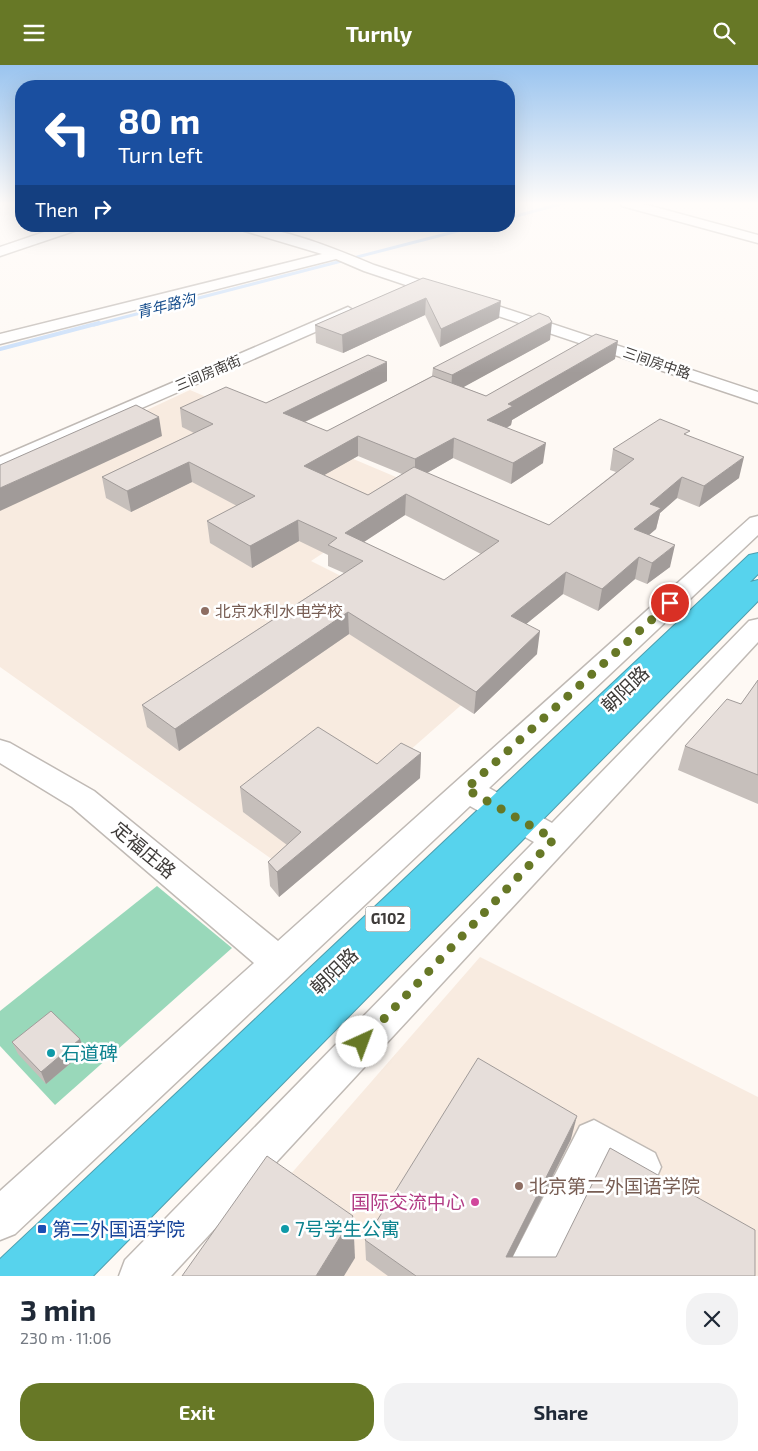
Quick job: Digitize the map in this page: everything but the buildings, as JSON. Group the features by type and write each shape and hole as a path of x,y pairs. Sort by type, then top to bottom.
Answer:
{"highway":[{"name":"朝阳路","path":"60,1276 758,560"},
{"name":"朝阳路","path":"16,1276 758,587"}],"street":[{"path":"0,339 320,260"},
{"name":"三间房中路","path":"348,260 362,266 758,398"},
{"path":"388,295 415,283"},
{"name":"三间房南街","path":"0,464 362,306"},
{"name":"朝阳路","path":"0,1219 466,789 758,523"},
{"path":"141,1276 554,839 758,627"},
{"name":"定福庄路","path":"0,750 83,799 278,963"},
{"path":"466,789 554,839"},
{"path":"525,1276 594,1140 672,1184"}],"shaded area":[{"name":"北京水利水电学校","path":"190,390 422,488 311,561 511,661 280,865 0,667 0,478"},
{"name":"北京第二外国语学院","path":"480,957 758,1097 758,1276 202,1276"}],"green space":[{"path":"157,886 232,948 55,1105 0,1046 0,1011"}],"waterway":[{"name":"青年路沟","path":"94,325 347,260"},
{"name":"青年路沟","path":"0,349 99,323"}],"place":[{"name":"北京水利水电学校","path":"205,611"},
{"name":"石道碑","path":"51,1053"},
{"name":"北京第二外国语学院","path":"519,1186"},
{"name":"国际交流中心","path":"475,1202"},
{"name":"第二外国语学院","path":"42,1229"},
{"name":"7号学生公寓","path":"285,1229"}],"route":[{"path":"362,1042 554,839 466,789 670,603"}]}
